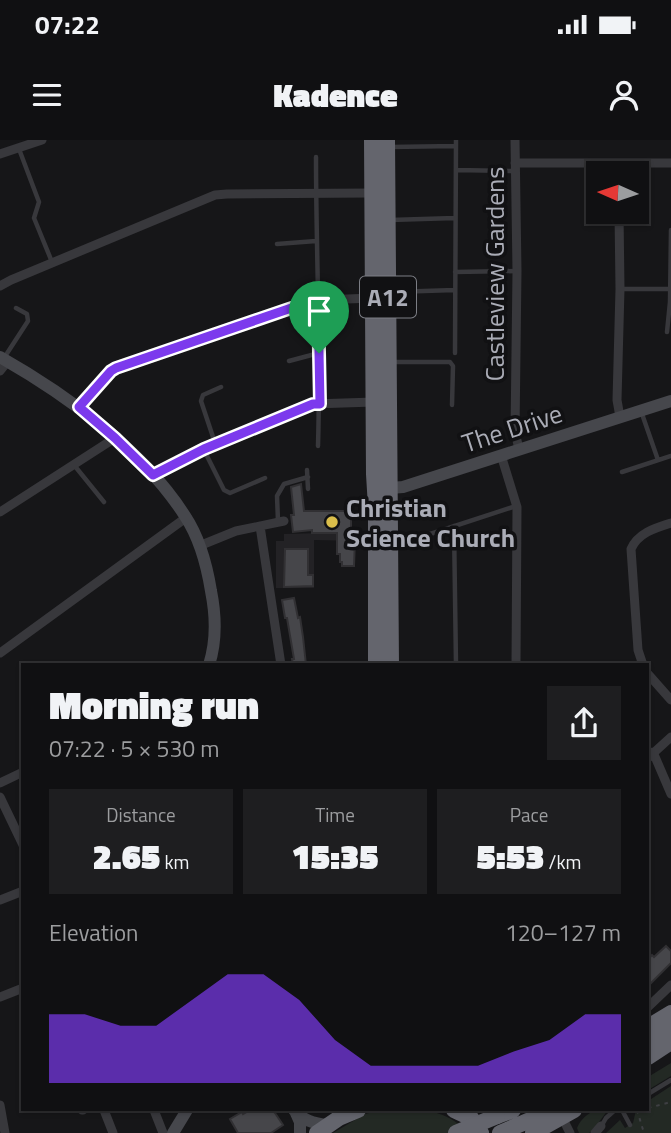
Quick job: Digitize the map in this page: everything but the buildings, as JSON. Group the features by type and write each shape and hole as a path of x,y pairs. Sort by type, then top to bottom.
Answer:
{"highway":[{"name":"A12","path":"372,140 372,193 389,362 391,663"},
{"name":"A12","path":"376,663 374,402 388,220 387,144"},
{"path":"649,1026 671,1013"},
{"path":"649,1040 671,1027"},
{"path":"649,1056 671,1042"},
{"path":"649,1066 671,1053"},
{"path":"323,1129 354,1111"},
{"path":"458,1111 471,1118 481,1133"},
{"path":"500,1127 512,1111"},
{"path":"456,1133 500,1127 563,1112"},
{"path":"533,1133 563,1112"}],"street":[{"path":"0,154 42,140"},
{"name":"Castleview Gardens","path":"515,140 515,432 519,449"},
{"path":"649,165 671,163"},
{"path":"514,167 586,168"},
{"path":"0,286 215,195 372,193"},
{"path":"619,224 617,400 621,417"},
{"path":"79,407 116,368 309,302 381,295"},
{"path":"3,362 79,407 153,475 187,517 210,583 215,624 210,663"},
{"name":"The Drive","path":"390,488 403,487 671,401"},
{"path":"153,475 204,449 313,404 374,402"},
{"path":"0,512 115,438"},
{"path":"501,455 517,506 516,663"},
{"path":"376,507 382,494 390,488"},
{"path":"0,653 187,517"},
{"path":"199,546 236,531 281,522"},
{"path":"642,663 638,650 631,549 635,540 651,529 671,523"},
{"path":"260,526 281,663"},
{"path":"649,675 671,700"},
{"path":"671,737 650,755 671,794"},
{"path":"0,783 21,773"},
{"path":"0,797 21,841"},
{"path":"0,900 21,892"},
{"path":"649,1006 671,985"},
{"path":"0,997 21,989"},
{"path":"0,1105 5,1133"},
{"path":"104,1111 113,1133"},
{"path":"154,1111 163,1133"},
{"path":"173,1133 186,1111"},
{"path":"295,1111 323,1129"},
{"path":"295,1111 300,1122 300,1133"},
{"path":"563,1112 570,1133"}],"lane":[{"path":"387,144 456,143 455,353"},
{"path":"19,148 39,202 34,218 52,262"},
{"path":"316,157 320,404 318,446"},
{"path":"456,170 514,167"},
{"path":"388,220 455,218"},
{"path":"667,332 671,230"},
{"path":"277,244 316,241"},
{"path":"455,272 517,271"},
{"path":"620,289 670,289"},
{"path":"381,295 455,290"},
{"path":"3,362 28,321 27,314 16,308"},
{"path":"289,361 319,353"},
{"path":"389,362 450,362 453,366 452,405"},
{"path":"216,444 201,401 203,395 221,387"},
{"path":"641,410 658,460"},
{"path":"204,449 224,490 230,493 265,478"},
{"path":"622,472 671,456"},
{"path":"73,464 104,502"},
{"path":"307,470 307,489"},
{"path":"281,522 276,496 284,484 307,477"},
{"path":"391,540 424,536 517,506"},
{"path":"454,526 456,663"},
{"path":"649,1093 671,1080"},
{"path":"598,1129 614,1111"},
{"path":"623,1111 630,1125"}],"path":[{"path":"649,1108 671,1102"},
{"path":"638,1111 645,1133"}],"shaded area":[{"path":"362,532 362,541 314,540 314,588 276,588 276,541 284,541 284,534"},
{"path":"671,1063 671,1076 649,1089 649,1076"},
{"path":"671,1086 671,1133 606,1133 620,1120 625,1128 633,1123 636,1111 649,1111 649,1100"},
{"path":"377,1111 428,1111 449,1118 468,1133 333,1133 365,1114"},
{"path":"594,1111 607,1111 593,1130 579,1133 577,1128"}],"place":[{"name":"Christian Science Church","path":"332,522"}],"route":[{"path":"318,300 319,353 320,404 313,404 204,449 153,475 79,407 116,368 318,300"}]}
